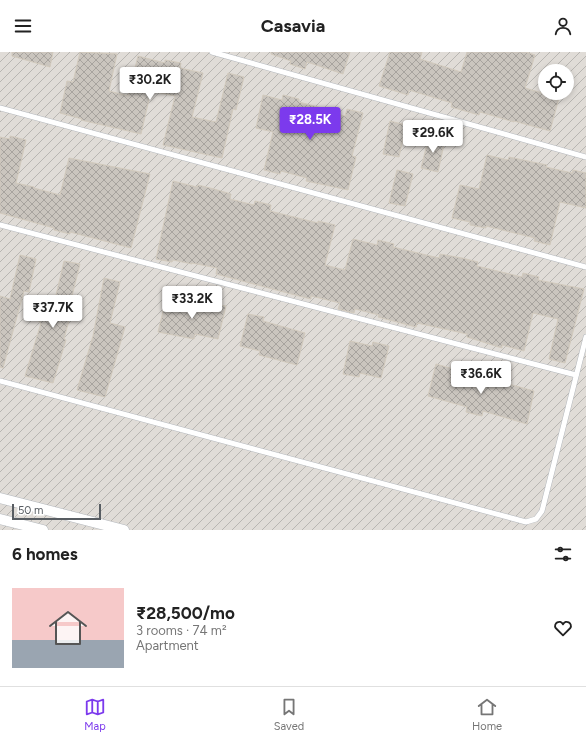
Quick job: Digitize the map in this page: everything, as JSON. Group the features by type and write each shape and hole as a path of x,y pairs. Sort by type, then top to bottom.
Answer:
{"street":[{"path":"0,498 124,530"},
{"path":"0,519 43,530"}],"lane":[{"path":"212,52 586,157"},
{"path":"0,108 586,267"},
{"path":"0,225 576,375"},
{"path":"0,381 526,522 536,519 542,511 586,337"}],"shaded area":[{"path":"0,52 586,52 586,530 0,530"}],"building":[{"path":"12,52 53,52 50,67 12,56"},
{"path":"80,52 117,54 109,91 128,96 138,56 165,63 165,60 181,63 180,68 203,73 192,117 216,122 228,73 244,77 236,110 233,109 222,158 163,145 175,96 151,91 141,134 81,120 82,119 60,113 67,81 73,82"},
{"path":"271,52 350,52 343,74 307,62 305,69 290,64 291,61 271,54"},
{"path":"390,52 422,52 420,59 461,72 467,52 526,52 535,55 525,88 538,92 538,100 558,100 550,131 480,112 479,115 451,107 452,103 409,90 408,95 379,86"},
{"path":"263,95 282,100 283,95 299,99 299,102 345,116 347,109 363,113 352,156 356,157 348,190 306,181 307,178 281,171 280,174 264,170 273,132 256,128"},
{"path":"390,121 406,125 399,157 383,154"},
{"path":"10,136 26,140 16,183 34,188 60,195 69,158 150,174 131,248 70,232 70,234 54,230 54,228 0,213 0,137 10,139"},
{"path":"429,136 445,140 438,172 421,168"},
{"path":"487,155 508,160 509,157 547,165 546,167 572,173 573,170 586,173 586,208 560,202 550,245 534,241 535,238 486,226 486,228 470,225 470,222 452,218 460,185 479,189"},
{"path":"397,170 413,174 405,206 389,203"},
{"path":"173,181 197,187 198,185 231,194 230,199 254,205 255,201 271,205 270,211 318,223 318,221 335,225 325,265 345,270 353,239 377,245 378,240 394,244 393,247 439,258 440,254 462,258 478,262 477,266 522,277 523,273 539,277 538,280 584,289 565,363 549,359 558,319 533,313 524,351 502,345 502,348 467,337 467,334 417,323 416,327 355,309 354,313 338,309 340,303 311,296 311,299 216,274 217,268 173,260 172,262 156,259"},
{"path":"20,255 36,259 29,292 24,291 3,368 0,367 0,296 10,299"},
{"path":"64,261 80,264 68,312 71,313 64,339 66,340 53,383 25,376 41,323 39,322 43,305 53,308"},
{"path":"104,278 120,282 110,323 125,327 105,397 77,390 93,336"},
{"path":"166,299 208,308 210,303 226,306 218,339 195,334 194,339 158,332"},
{"path":"248,314 264,317 263,321 305,333 297,365 259,355 260,351 240,346"},
{"path":"350,341 372,346 373,342 389,346 381,378 360,373 359,377 343,374"},
{"path":"436,364 471,374 470,379 493,384 494,380 534,391 527,424 483,411 482,416 466,412 467,407 428,396"}]}
